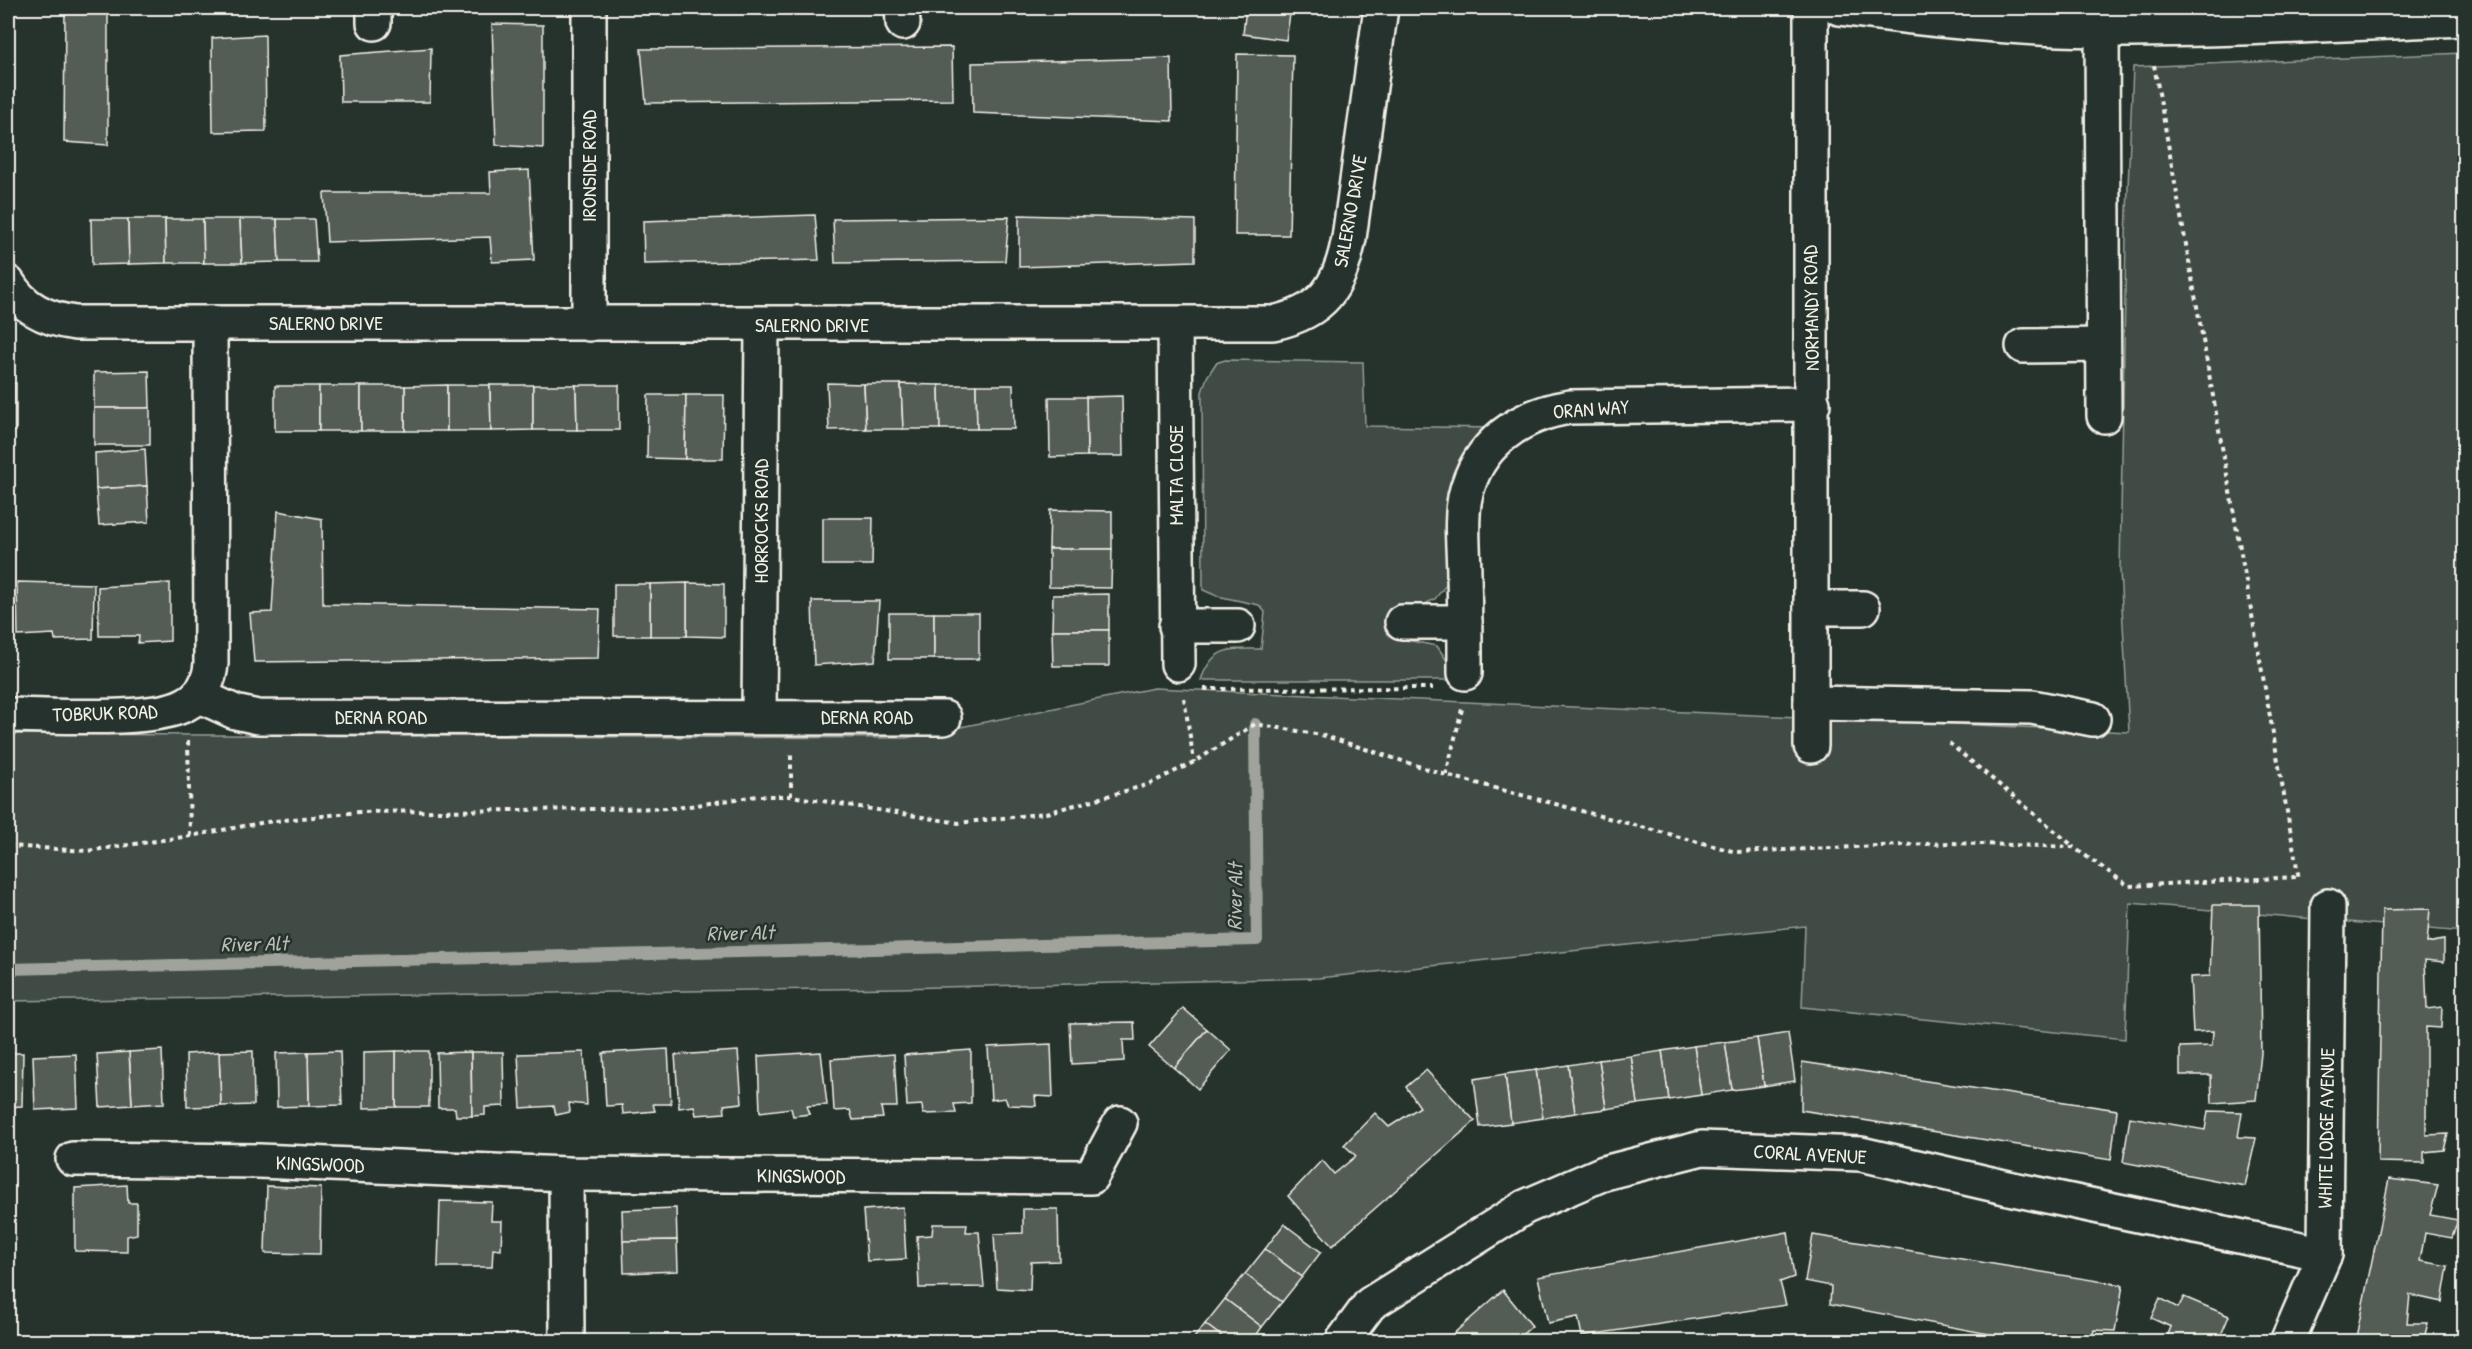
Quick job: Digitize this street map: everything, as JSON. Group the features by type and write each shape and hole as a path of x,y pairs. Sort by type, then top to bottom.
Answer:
{"street":[{"name":"IRONSIDE ROAD","path":"589,8 589,324"},
{"name":"SALERNO DRIVE","path":"8,283 21,300 34,310 60,321 762,325 1253,324 1289,320 1313,308 1335,285 1342,271 1349,238 1381,8"},
{"name":"NORMANDY ROAD","path":"1811,8 1809,204 1813,404 1811,746"},
{"path":"1839,8 1985,25 2102,29 2464,19"},
{"path":"2102,29 2103,416"},
{"path":"193,699 208,679 211,663 210,323"},
{"name":"MALTA CLOSE","path":"1175,324 1176,626 1180,676"},
{"name":"HORROCKS ROAD","path":"759,717 762,325"},
{"path":"2023,346 2103,345"},
{"name":"ORAN WAY","path":"1466,681 1465,498 1478,464 1489,448 1516,425 1543,412 1570,407 1813,404"},
{"path":"1811,608 1863,608"},
{"path":"1402,622 1465,622"},
{"path":"1176,626 1238,626"},
{"name":"TOBRUK ROAD","path":"8,715 144,714 175,709 193,699"},
{"name":"DERNA ROAD","path":"193,699 258,717 944,718"},
{"path":"1811,703 2032,707 2093,719"},
{"name":"WHITE LODGE AVENUE","path":"2287,1341 2325,1254 2328,906"},
{"name":"KINGSWOOD","path":"74,1159 259,1161 566,1173 893,1178 1091,1177 1120,1122"},
{"name":"CORAL AVENUE","path":"1342,1341 1370,1304 1525,1207 1604,1173 1702,1148 1861,1154 2013,1189 2325,1254"},
{"path":"566,1173 567,1341"}],"path":[{"path":"2148,29 2297,877 2328,906"},
{"path":"1194,762 1180,676 1466,681 1446,776"},
{"path":"190,836 193,699"},
{"path":"1902,704 2073,847 2129,886 2297,877"},
{"path":"8,846 87,851 266,822 359,812 676,808 768,796 790,796 959,823 1046,813 1147,785 1194,762 1255,724 1322,735 1446,776 1736,852 1951,843 2073,847"}],"shaded area":[{"path":"2464,53 2464,932 2130,903 2125,1039 1802,1007 1805,926 1319,978 899,988 8,1001 8,734 906,738 1154,688 2129,732 2120,570 2126,236 2133,67"},
{"path":"1225,360 1363,362 1365,426 1494,428 1452,557 1446,585 1435,599 1423,605 1398,605 1401,639 1437,646 1450,665 1450,680 1201,680 1211,661 1217,655 1231,650 1261,649 1265,612 1259,605 1217,596 1203,590 1202,392 1207,377 1216,363"}],"building":[{"path":"65,8 108,8 108,145 64,142"},
{"path":"1246,8 1291,8 1286,40 1243,34"},
{"path":"492,24 543,25 543,148 496,145"},
{"path":"265,35 266,131 213,132 212,38"},
{"path":"952,47 953,100 646,103 641,49"},
{"path":"431,48 430,102 341,102 340,55"},
{"path":"1237,54 1293,55 1289,235 1235,235"},
{"path":"1171,58 1172,121 973,113 972,63"},
{"path":"529,170 534,260 492,262 490,237 327,242 324,193 491,193 490,172"},
{"path":"815,215 819,260 644,264 643,221"},
{"path":"1019,215 1195,220 1195,261 1019,267"},
{"path":"1009,217 1005,261 835,263 833,219"},
{"path":"91,219 128,219 129,264 92,265"},
{"path":"128,219 165,219 166,263 129,264"},
{"path":"165,219 203,219 204,263 166,263"},
{"path":"203,219 240,219 242,263 204,263"},
{"path":"240,219 277,219 279,262 242,263"},
{"path":"277,219 314,219 317,262 279,262"},
{"path":"149,371 150,408 94,408 94,372"},
{"path":"8,383 16,383 16,431 8,431"},
{"path":"827,383 864,384 866,429 829,430"},
{"path":"864,384 901,384 903,429 866,429"},
{"path":"901,384 939,385 940,429 903,429"},
{"path":"447,385 447,431 405,431 405,386"},
{"path":"447,385 490,385 491,431 447,431"},
{"path":"490,385 533,385 533,430 491,431"},
{"path":"533,385 576,385 577,430 533,430"},
{"path":"576,385 619,385 619,430 577,430"},
{"path":"939,385 976,385 977,429 940,429"},
{"path":"976,385 1013,385 1014,429 977,429"},
{"path":"275,386 319,386 319,431 275,431"},
{"path":"319,386 361,386 361,431 319,431"},
{"path":"361,386 405,386 405,431 361,431"},
{"path":"648,395 686,395 685,459 647,458"},
{"path":"686,395 724,395 723,459 685,459"},
{"path":"1122,396 1123,456 1087,456 1086,397"},
{"path":"1049,397 1086,397 1087,456 1050,457"},
{"path":"94,408 150,408 150,445 94,445"},
{"path":"145,449 147,486 96,489 95,453"},
{"path":"147,486 149,522 99,525 96,489"},
{"path":"1050,510 1112,511 1112,549 1049,549"},
{"path":"278,511 322,519 323,604 600,609 598,658 254,662 250,613 272,612"},
{"path":"823,518 873,518 872,565 823,565"},
{"path":"1049,549 1112,549 1111,588 1049,587"},
{"path":"17,582 94,584 93,639 55,640 54,634 18,636"},
{"path":"170,583 170,641 138,643 139,636 99,636 98,587"},
{"path":"687,583 724,584 724,637 687,636"},
{"path":"687,583 687,636 650,636 650,584"},
{"path":"614,584 650,584 650,636 614,636"},
{"path":"1109,594 1109,630 1052,630 1053,595"},
{"path":"812,601 879,601 875,661 814,665"},
{"path":"889,613 934,613 934,659 889,659"},
{"path":"934,613 979,613 979,659 934,659"},
{"path":"1052,630 1109,630 1109,666 1053,666"},
{"path":"2213,905 2259,905 2261,1053 2256,1100 2212,1103 2211,1075 2180,1075 2180,1047 2212,1046 2213,1031 2193,1032 2190,977 2210,976"},
{"path":"2430,909 2427,943 2444,940 2444,962 2425,960 2427,1009 2442,1007 2441,1028 2426,1027 2426,1135 2448,1134 2444,1150 2424,1152 2424,1163 2378,1162 2382,910"},
{"path":"1183,1008 1207,1029 1174,1068 1149,1047"},
{"path":"1134,1022 1135,1040 1123,1040 1124,1061 1072,1064 1070,1023"},
{"path":"1207,1029 1231,1050 1198,1089 1174,1068"},
{"path":"1788,1033 1795,1081 1764,1086 1757,1038"},
{"path":"1757,1038 1764,1086 1732,1090 1725,1042"},
{"path":"1725,1042 1732,1090 1701,1095 1694,1046"},
{"path":"1051,1044 1053,1097 1035,1096 1036,1106 1008,1105 1005,1098 991,1100 988,1047"},
{"path":"1694,1046 1701,1095 1669,1100 1662,1051"},
{"path":"668,1049 671,1104 653,1104 655,1111 623,1114 622,1105 606,1106 603,1053"},
{"path":"162,1050 164,1103 132,1105 129,1052"},
{"path":"971,1050 971,1103 954,1104 956,1113 923,1114 922,1105 907,1106 904,1055"},
{"path":"253,1051 254,1105 221,1106 219,1052"},
{"path":"340,1051 342,1105 309,1106 308,1052"},
{"path":"396,1051 429,1051 429,1107 396,1107"},
{"path":"396,1051 396,1107 364,1108 364,1052"},
{"path":"738,1051 742,1103 724,1105 725,1113 696,1115 694,1106 679,1108 675,1055"},
{"path":"1662,1051 1669,1100 1638,1104 1631,1056"},
{"path":"129,1052 132,1105 100,1107 97,1054"},
{"path":"219,1052 221,1106 187,1107 186,1054"},
{"path":"308,1052 309,1106 277,1107 276,1053"},
{"path":"471,1052 472,1116 456,1116 455,1108 438,1108 437,1053"},
{"path":"471,1052 503,1052 504,1106 485,1107 485,1115 472,1116"},
{"path":"584,1052 587,1105 569,1103 570,1112 556,1115 554,1106 521,1108 518,1054"},
{"path":"821,1052 827,1105 807,1106 810,1114 793,1116 791,1108 760,1112 758,1056"},
{"path":"8,1053 23,1053 22,1106 8,1107"},
{"path":"76,1054 78,1108 35,1110 33,1056"},
{"path":"894,1054 897,1107 881,1107 883,1118 853,1120 850,1110 834,1111 831,1059"},
{"path":"1631,1056 1638,1104 1606,1109 1599,1060"},
{"path":"1599,1060 1606,1109 1575,1113 1568,1065"},
{"path":"1802,1062 2117,1110 2111,1160 1801,1110"},
{"path":"1568,1065 1575,1113 1543,1118 1536,1070"},
{"path":"1426,1070 1475,1121 1332,1246 1288,1196 1322,1160 1334,1174 1356,1156 1344,1145 1375,1113 1389,1127 1420,1107 1406,1087"},
{"path":"1536,1070 1543,1118 1511,1123 1505,1074"},
{"path":"1505,1074 1511,1123 1480,1127 1474,1079"},
{"path":"2208,1111 2242,1112 2238,1137 2256,1138 2245,1186 2123,1162 2130,1117 2205,1130"},
{"path":"2389,1179 2438,1185 2430,1215 2458,1220 2452,1238 2425,1233 2420,1261 2448,1266 2442,1302 2410,1295 2407,1323 2428,1323 2423,1342 2355,1342"},
{"path":"127,1185 128,1203 137,1203 137,1234 127,1236 127,1252 75,1251 75,1188"},
{"path":"267,1186 321,1188 320,1254 265,1253"},
{"path":"440,1201 492,1202 491,1221 502,1221 501,1250 493,1249 492,1267 438,1267"},
{"path":"903,1207 906,1259 867,1261 863,1210"},
{"path":"676,1208 677,1240 623,1241 622,1210"},
{"path":"1023,1209 1058,1209 1059,1261 1031,1262 1030,1290 997,1288 994,1234 1023,1233"},
{"path":"933,1224 967,1224 966,1232 979,1232 984,1287 919,1288 917,1236 932,1235"},
{"path":"1284,1224 1321,1252 1302,1277 1265,1249"},
{"path":"1788,1232 1794,1277 1780,1282 1786,1305 1582,1336 1578,1317 1548,1323 1538,1277"},
{"path":"1813,1235 2123,1285 2115,1331 2094,1330 2091,1342 2031,1342 1830,1304 1831,1286 1805,1281"},
{"path":"677,1240 678,1271 624,1273 623,1241"},
{"path":"1265,1249 1302,1277 1282,1302 1245,1274"},
{"path":"1245,1274 1282,1302 1262,1327 1225,1299"},
{"path":"1503,1290 1532,1326 1514,1342 1444,1342"},
{"path":"2184,1297 2229,1316 2218,1342 2165,1342 2171,1327 2151,1318 2160,1298 2178,1308"},
{"path":"1225,1299 1262,1327 1252,1342 1229,1342 1205,1324"},
{"path":"1205,1324 1229,1342 1191,1342"},
{"path":"303,1337 367,1342 302,1342"}],"waterway":[{"name":"River Alt","path":"8,969 1257,940 1255,724"}]}
